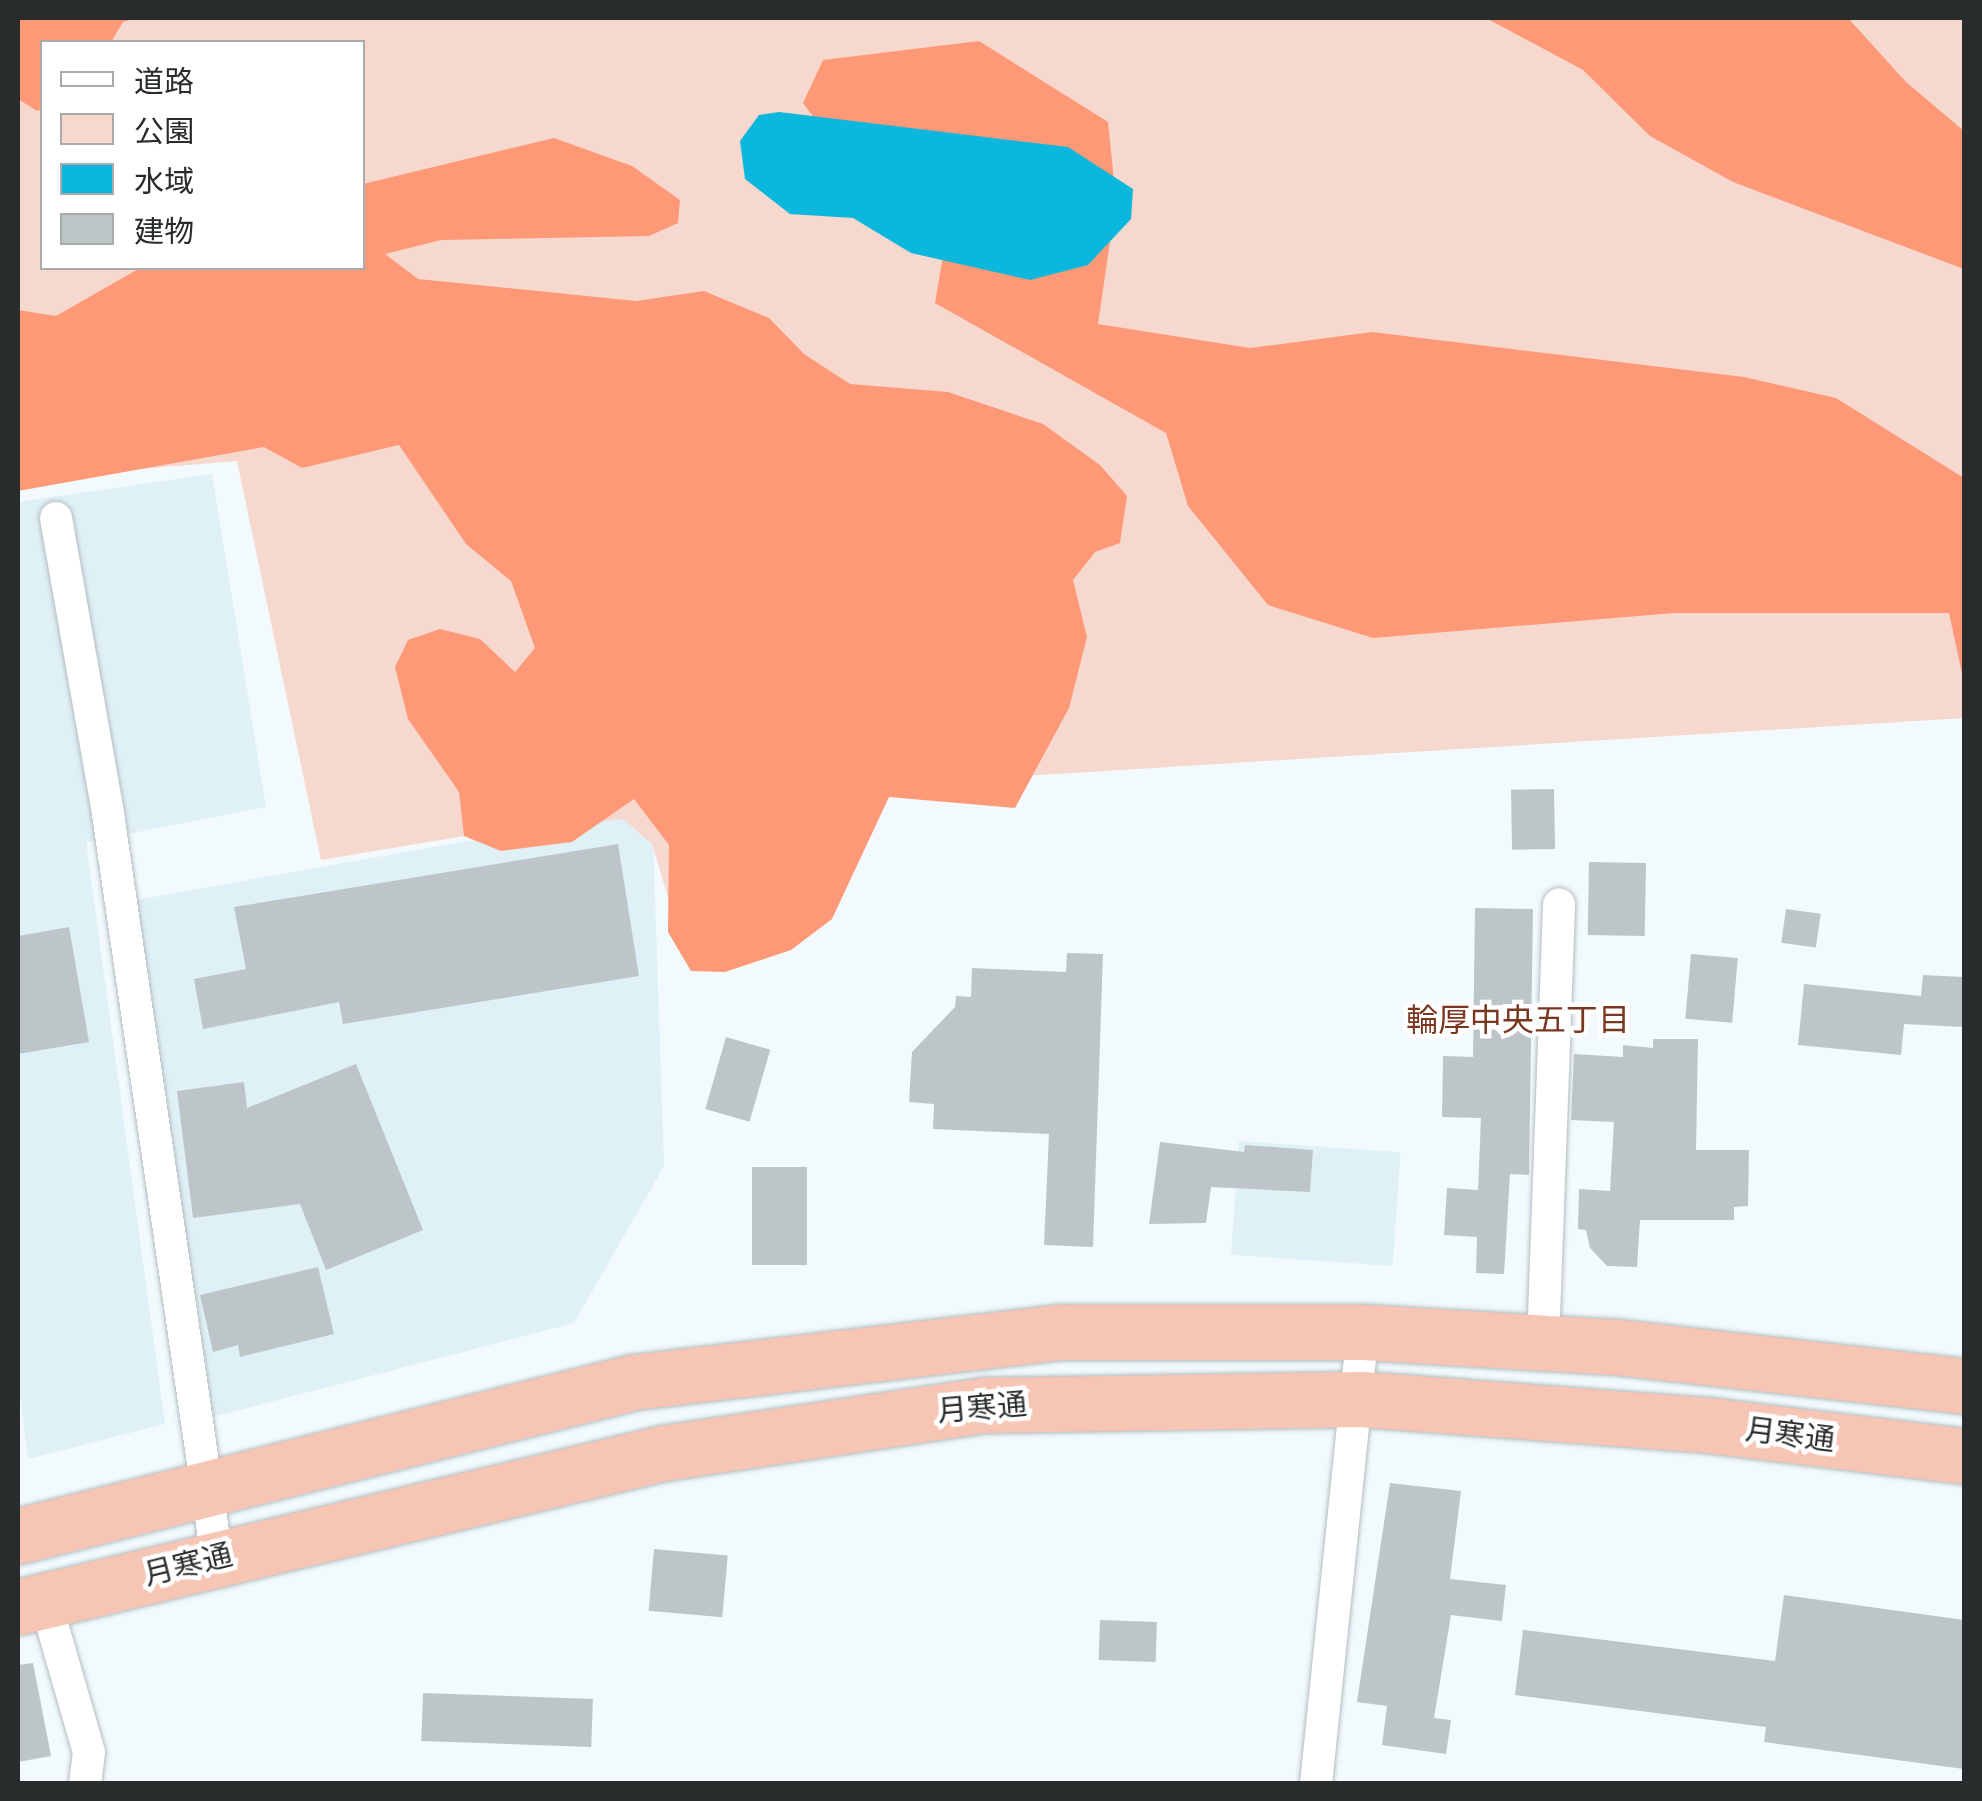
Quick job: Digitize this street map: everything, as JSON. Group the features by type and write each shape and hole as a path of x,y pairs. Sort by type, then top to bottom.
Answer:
{"highway":[{"path":"18,1536 634,1382 788,1359 1062,1332 1364,1332 1542,1343 1964,1386"},
{"path":"788,1359 796,1432"},
{"name":"月寒通","path":"31,1604 664,1453 986,1405 1361,1399 1716,1426 1964,1456"}],"street":[{"path":"56,518 108,814 217,1558"},
{"path":"1542,1343 1558,904"},
{"path":"1316,1784 1361,1399 1364,1332"},
{"path":"31,1604 89,1752 84,1784"}],"shaded area":[{"path":"18,18 137,18 123,22 112,40 40,40 40,110 18,99"},
{"path":"1486,18 1848,18 1906,82 1964,131 1964,269 1733,182 1650,136 1583,70"},
{"path":"979,41 1108,122 1116,200 1098,324 1250,348 1372,332 1744,377 1836,398 1964,478 1964,727 1963,678 1949,613 1674,613 1373,638 1268,605 1188,506 1166,433 935,303 960,157 838,150 803,103 823,60"},
{"path":"554,138 632,166 680,200 678,223 649,236 441,240 385,254 418,279 636,301 704,291 769,318 804,354 850,384 948,392 1043,424 1100,465 1127,496 1120,543 1095,552 1073,580 1087,637 1069,708 1015,808 889,797 832,919 791,950 725,972 691,971 668,932 669,845 634,799 572,842 501,851 464,836 459,792 408,719 395,667 408,640 440,629 480,639 515,672 535,648 511,581 466,544 399,445 302,468 264,447 18,491 18,310 56,316 136,270 365,270 365,184"},
{"path":"212,474 266,807 86,842 165,1424 28,1459 18,1378 18,502"},
{"path":"652,808 664,1166 574,1323 213,1417 136,900"},
{"path":"1239,1141 1401,1152 1393,1266 1231,1255"}],"green space":[{"path":"18,18 1964,18 1964,718 876,785 685,953 652,844 623,819 464,836 321,860 237,461 18,479"}],"water":[{"path":"779,112 1068,147 1133,189 1131,219 1088,265 1030,280 911,253 853,218 790,214 745,179 740,141 759,115"}],"building":[{"path":"1554,789 1555,849 1512,850 1511,790"},
{"path":"618,844 639,976 343,1024 339,1002 203,1029 194,979 246,969 234,907"},
{"path":"1589,862 1646,863 1645,936 1588,935"},
{"path":"1475,908 1533,909 1529,1175 1510,1174 1504,1274 1476,1273 1477,1237 1444,1235 1447,1188 1478,1190 1481,1118 1442,1117 1443,1056 1473,1057"},
{"path":"1786,909 1821,914 1816,948 1781,943"},
{"path":"69,927 89,1042 18,1054 18,936"},
{"path":"1067,953 1103,954 1093,1247 1044,1245 1049,1134 933,1129 934,1104 909,1102 912,1052 955,1007 956,996 971,997 972,968 1066,972"},
{"path":"1691,954 1738,958 1732,1023 1685,1019"},
{"path":"1923,975 1964,977 1964,1027 1904,1024 1901,1055 1798,1045 1804,984 1921,996"},
{"path":"726,1037 770,1050 750,1122 705,1109"},
{"path":"1653,1039 1698,1039 1696,1150 1749,1150 1748,1206 1734,1207 1734,1220 1640,1220 1637,1267 1607,1266 1590,1248 1586,1230 1578,1229 1579,1189 1610,1191 1614,1122 1571,1120 1574,1054 1623,1057 1623,1045 1653,1048"},
{"path":"356,1064 423,1230 326,1270 300,1204 193,1218 177,1091 244,1082 247,1108"},
{"path":"1160,1142 1244,1152 1245,1145 1313,1150 1310,1192 1211,1187 1206,1223 1149,1224"},
{"path":"752,1167 807,1167 807,1265 752,1265"},
{"path":"318,1267 334,1334 240,1357 238,1345 213,1352 200,1295"},
{"path":"1390,1483 1461,1491 1450,1579 1506,1585 1502,1621 1451,1615 1434,1718 1451,1720 1446,1754 1382,1745 1387,1706 1357,1702"},
{"path":"654,1549 728,1555 722,1617 649,1611"},
{"path":"1784,1595 1964,1620 1964,1769 1764,1742 1766,1727 1515,1695 1523,1630 1775,1661"},
{"path":"1100,1620 1157,1622 1156,1662 1099,1660"},
{"path":"33,1663 51,1756 18,1762 18,1665"},
{"path":"423,1693 593,1699 591,1747 421,1741"}],"district":[{"name":"輪厚中央五丁目","path":"1518,1020"}]}
